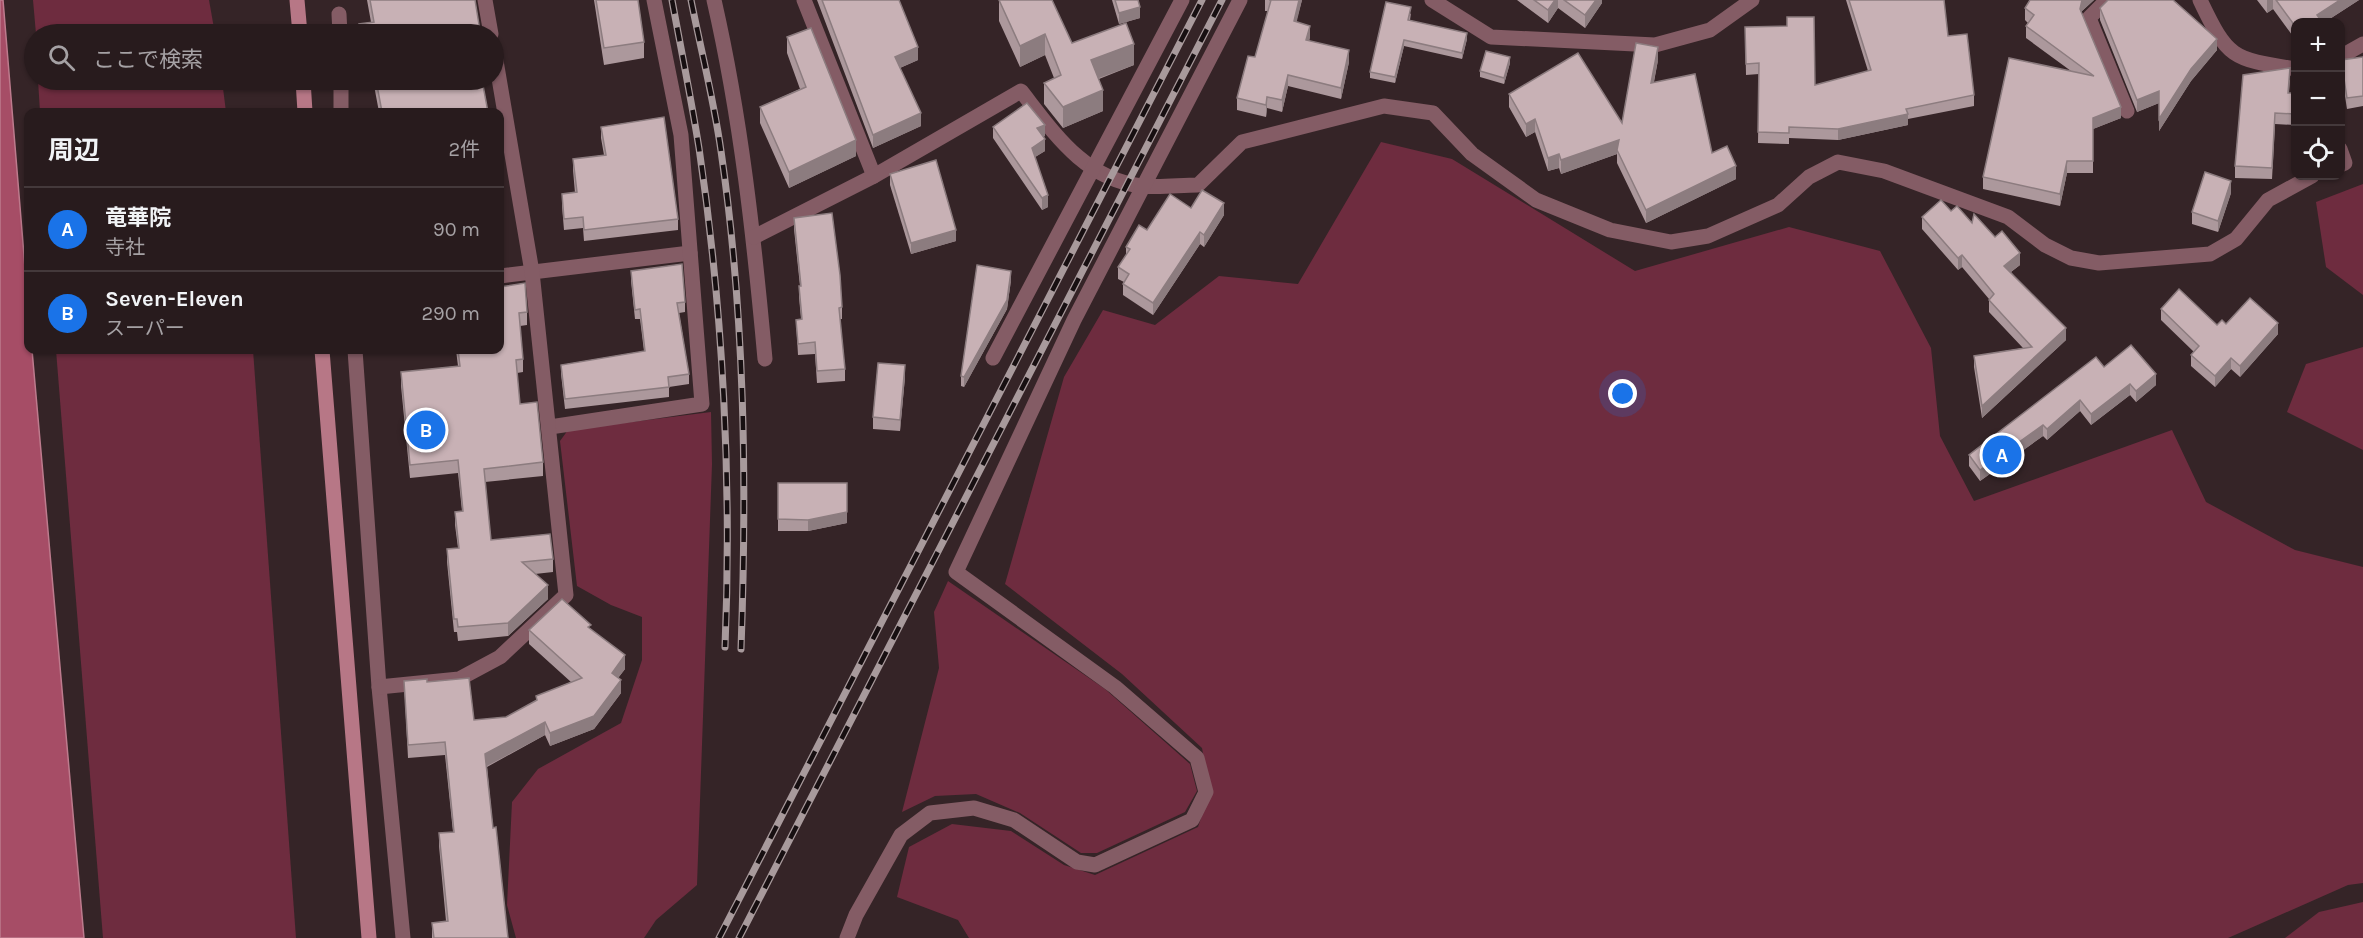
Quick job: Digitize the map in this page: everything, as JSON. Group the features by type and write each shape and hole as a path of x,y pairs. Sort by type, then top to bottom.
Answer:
{"street":[{"path":"297,0 299,24"},
{"path":"485,0 489,24"},
{"path":"550,427 702,404 681,135 654,0"},
{"path":"714,0 728,62 754,237 765,359"},
{"path":"804,0 874,176"},
{"path":"993,358 1182,0"},
{"path":"848,938 856,915 901,835 930,813 974,808 1014,820 1077,862 1095,866 1192,820 1206,792 1197,759 1189,751 1115,687 956,572 1074,320 1141,186 1240,0"},
{"path":"1432,0 1455,7 1491,37 1655,45 1710,30 1752,0"},
{"path":"2107,0 2089,18 2127,111"},
{"path":"2200,0 2229,51 2252,62 2291,68"},
{"path":"339,14 340,24"},
{"path":"2345,54 2363,44"},
{"path":"304,90 305,108"},
{"path":"341,90 341,108"},
{"path":"379,687 459,679 500,657 566,595 532,272 501,90"},
{"path":"754,237 874,176 1021,92 1059,140 1092,170 1141,186 1198,185 1242,142 1384,106 1433,113 1472,154 1536,200 1610,230 1671,242 1708,236 1779,205 1809,177 1838,162 1884,171 2008,217 2045,245 2071,258 2099,263 2210,254 2236,239 2268,201 2305,180"},
{"path":"504,276 690,253"},
{"path":"322,354 369,938"},
{"path":"355,354 379,687 403,938"}],"shaded area":[{"path":"0,0 3,0 24,255 24,354 32,354 84,938 0,938"},
{"path":"33,0 209,0 213,24 35,24"},
{"path":"39,90 223,90 226,108 40,108"},
{"path":"1381,142 1452,159 1635,271 1789,227 1880,251 1931,348 1940,436 1974,501 2172,430 2206,502 2295,550 2363,567 2363,883 2348,885 2228,938 969,938 958,920 897,897 909,847 952,824 1011,831 1064,865 1095,875 1198,827 1210,791 1202,748 1122,674 1005,584 1064,377 1103,310 1155,325 1219,276 1298,284"},
{"path":"2363,184 2363,295 2326,267 2316,202"},
{"path":"2363,347 2363,450 2287,412 2306,364"},
{"path":"56,354 253,354 296,938 103,938"},
{"path":"711,412 712,464 697,885 656,920 644,938 516,938 507,905 512,802 538,769 621,723 642,660 642,617 611,605 577,586 560,441 568,430"},
{"path":"948,581 1105,689 1190,764 1197,791 1185,812 1097,853 1081,853 1020,813 976,794 935,796 902,812 939,668 934,612"},
{"path":"2363,902 2363,938 2285,938 2319,912"}],"building":[{"path":"370,0 475,0 479,24 359,24 374,22"},
{"path":"596,0 638,0 644,42 604,48"},
{"path":"822,0 899,0 918,47 895,57 921,113 873,135"},
{"path":"999,0 1052,0 1072,43 1126,23 1134,44 1091,60 1103,90 1063,107 1044,83 1061,75 1045,34 1020,46"},
{"path":"1115,0 1138,0 1140,7 1119,13"},
{"path":"1271,0 1299,0 1294,21 1310,26 1306,40 1349,50 1341,88 1288,75 1282,100 1267,97 1266,105 1237,98 1248,56 1255,57"},
{"path":"1534,0 1555,0 1548,10"},
{"path":"1564,0 1596,0 1585,15"},
{"path":"1849,0 1944,0 1948,36 1967,34 1974,95 1906,109 1908,114 1838,129 1789,127 1789,133 1758,132 1759,63 1746,64 1745,27 1787,26 1787,17 1814,17 1815,85 1871,70"},
{"path":"2030,0 2082,0 2080,9 2121,107 2093,118 2093,161 2067,161 2060,194 1983,177 2009,58 2094,76 2026,26 2034,15 2025,8"},
{"path":"2108,0 2173,0 2217,39 2191,69 2159,119 2159,91 2137,100 2100,8"},
{"path":"2276,0 2340,0 2317,15 2319,18 2291,18 2291,21"},
{"path":"1386,2 1411,7 1408,20 1467,33 1462,53 1404,40 1395,77 1370,72"},
{"path":"811,28 856,140 789,172 760,107 806,87 787,37"},
{"path":"1636,43 1658,47 1651,83 1695,74 1712,153 1727,146 1736,166 1646,210 1617,150 1619,140 1561,160 1559,154 1548,158 1535,119 1526,124 1509,94 1578,53 1622,123"},
{"path":"1486,51 1510,57 1504,78 1480,71"},
{"path":"2363,57 2363,96 2347,98 2345,59"},
{"path":"2290,68 2288,93 2291,93 2291,114 2275,113 2272,168 2235,166 2243,75"},
{"path":"378,90 484,90 487,108 381,108"},
{"path":"1027,103 1045,125 1037,128 1045,139 1032,148 1048,195 1042,198 993,127"},
{"path":"664,117 678,219 584,230 583,217 564,219 562,194 577,192 573,159 606,155 601,127"},
{"path":"936,160 956,230 911,243 890,174"},
{"path":"2205,172 2231,181 2218,221 2192,212"},
{"path":"1202,190 1224,203 1204,235 1200,232 1153,303 1123,284 1129,274 1118,267 1130,249 1126,247 1139,225 1147,230 1170,194 1191,208"},
{"path":"1941,200 1951,211 1957,206 1972,223 1974,214 1995,237 2002,231 2020,253 2004,266 2066,328 1982,406 1974,356 2032,347 1989,300 1994,294 1962,255 1958,258 1922,217"},
{"path":"832,213 840,275 842,307 839,308 845,369 817,371 815,342 798,344 796,320 802,319 799,286 801,286 794,218"},
{"path":"682,264 685,302 677,303 689,374 668,377 669,387 565,399 561,365 645,351 640,309 635,310 631,271"},
{"path":"977,265 1011,271 1007,300 964,377 961,376"},
{"path":"525,283 527,312 519,313 523,359 516,360 520,404 537,402 543,462 484,469 491,540 550,534 553,559 522,562 548,585 508,623 458,627 457,619 454,619 447,549 459,548 455,512 463,511 458,460 410,465 401,372 460,366 458,354 504,354 504,286"},
{"path":"2179,289 2217,325 2222,320 2226,324 2250,298 2278,323 2240,366 2231,358 2215,376 2191,355 2199,346 2161,309"},
{"path":"2131,345 2156,374 2136,391 2130,384 2091,414 2080,400 2047,429 2043,425 1980,470 1969,455 2096,357 2104,367"},
{"path":"878,363 905,365 900,420 873,417"},
{"path":"778,483 847,483 847,512 808,520 778,519"},
{"path":"562,599 591,625 588,627 625,655 612,673 621,680 594,716 550,733 545,722 485,754 493,828 496,827 508,938 434,938 432,923 448,921 439,833 454,832 445,742 408,745 404,681 427,679 427,682 469,678 474,720 506,717 537,700 536,696 582,678 529,630"}],"railway":[{"path":"672,0 699,148 720,334 726,460 725,647"},
{"path":"691,0 718,132 735,275 744,462 741,649"},
{"path":"719,938 1202,0"},
{"path":"739,938 1222,0"}],"place":[{"name":"Seven-Eleven","path":"426,430"},
{"name":"竜華院","path":"2002,455"}]}
